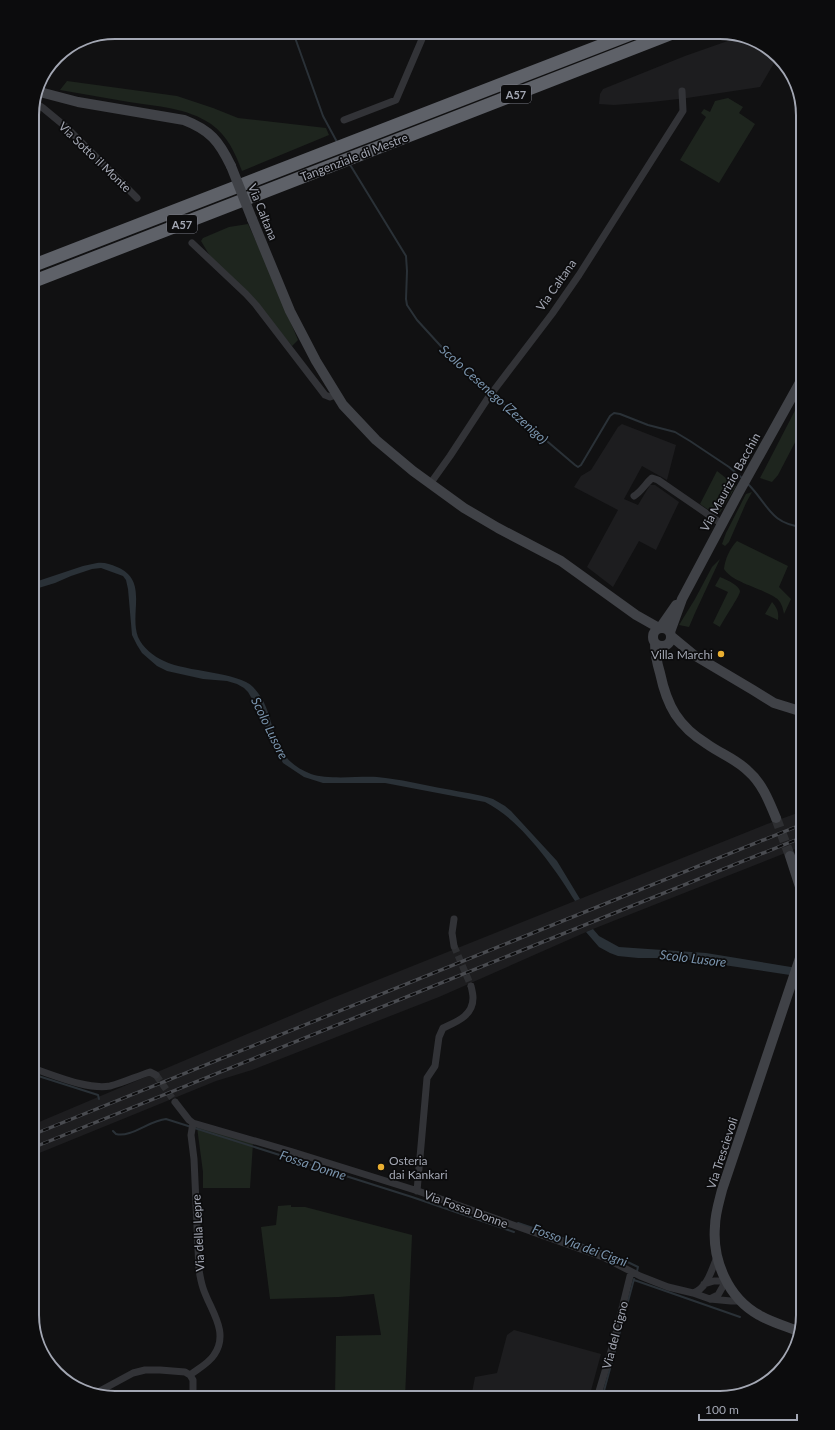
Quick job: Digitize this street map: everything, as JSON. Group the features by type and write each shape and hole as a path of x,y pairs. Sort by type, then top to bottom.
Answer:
{"highway":[{"name":"Tangenziale di Mestre","path":"39,263 618,39"},
{"name":"Tangenziale di Mestre","path":"39,279 657,39"}],"main road":[{"name":"Via Caltana","path":"42,93 78,102 184,120 197,125 210,134 224,152 231,166 290,311 316,361 336,395 355,418 376,440 430,484 464,508 498,528 561,561 636,615 657,634"},
{"name":"Via Maurizio Bacchin","path":"659,671 682,599 796,390"},
{"name":"Via Maurizio Bacchin","path":"657,634 673,609 682,599"},
{"path":"657,634 666,628 668,640 774,703 796,710"},
{"path":"657,634 660,646 668,640"},
{"path":"657,634 656,662 670,707 676,716 699,739 738,762 750,772 765,793 776,818"},
{"path":"790,856 796,874"},
{"name":"Via Trescievoli","path":"794,1329 758,1315 734,1293 726,1281 717,1256 714,1226 722,1190 796,971"}],"street":[{"path":"344,120 396,100 422,39"},
{"name":"Via Caltana","path":"430,484 488,398 552,314 579,275 683,111 683,97"},
{"name":"Via Sotto il Monte","path":"39,106 66,127 137,198"},
{"name":"Via Caltana","path":"192,243 256,305 322,391 330,397 336,395"},
{"path":"634,496 642,491 652,478 658,480 722,524"},
{"path":"454,919 452,933 454,946"},
{"path":"417,1191 427,1078 435,1066 439,1037 443,1028 458,1021 470,1012 474,999 471,986"},
{"path":"39,1070 85,1084 102,1086 110,1086 150,1072 156,1075"},
{"path":"175,1102 192,1124"},
{"name":"Via Fossa Donne","path":"192,1124 293,1152 417,1191 603,1257 631,1272 668,1287 693,1292 710,1299 731,1302 742,1301"},
{"name":"Via della Lepre","path":"190,1375 214,1356 219,1345 220,1334 219,1323 203,1288 199,1270 194,1159 191,1135 192,1124"},
{"path":"693,1292 698,1290 707,1280 717,1256"},
{"name":"Via del Cigno","path":"599,1391 614,1342 631,1272"},
{"path":"704,1284 714,1281 726,1281 718,1295 710,1299"},
{"path":"101,1390 133,1373 145,1370 160,1370 185,1372 190,1375 193,1380 193,1391"}],"shaded area":[{"path":"731,40 754,47 774,62 760,87 652,102 614,105 599,104 600,94 603,89 685,56"},
{"path":"67,81 177,96 238,118 326,128 329,135 242,171 234,151 226,139 211,124 202,119 192,114 172,108 60,90"},
{"path":"728,98 743,107 739,113 755,124 719,183 680,160 706,117 701,113 704,109 710,112 715,101"},
{"path":"248,224 298,340 292,346 253,299 210,256 201,241 203,238 229,227"},
{"path":"796,409 796,440 778,475 772,482 760,478"},
{"path":"622,424 676,445 667,480 642,466 624,499 638,505 650,485 655,485 679,502 656,550 639,541 613,587 587,567 618,510 574,487 581,476 591,470 618,427"},
{"path":"717,471 736,486 719,514 716,515 700,504"},
{"path":"752,492 729,542 725,546 722,544 726,533 746,494"},
{"path":"737,541 788,566 779,587 791,599 784,614 782,605 778,599 770,594 741,582 728,574 724,569 728,554"},
{"path":"720,559 689,627 679,625 712,567"},
{"path":"720,577 735,584 740,593 720,627 713,623 728,592 715,586"},
{"path":"772,602 777,610 778,620 765,614"},
{"path":"796,814 796,849 593,929 439,997 252,1070 216,1081 39,1153 39,1122 330,999"},
{"path":"197,1127 253,1143 250,1188 203,1188 203,1172"},
{"path":"291,1205 291,1207 305,1207 412,1235 405,1391 335,1391 336,1336 381,1335 374,1294 339,1297 270,1299 261,1227 276,1225 278,1206"},
{"path":"514,1330 601,1354 591,1391 472,1391 475,1377 497,1373 507,1335"}],"water":[{"name":"Scolo Lusore","path":"97,563 107,564 117,567 127,573 133,580 136,598 135,618 138,637 146,648 156,657 185,668 236,678 253,687 262,698 279,746 296,766 318,776 386,778 470,793 493,799 511,811 557,861 580,899 575,901 547,860 524,832 498,810 485,802 385,783 323,783 304,777 283,763 274,747 259,711 244,688 227,681 203,679 167,671 157,666 142,653 132,635 128,589 126,580 123,576 101,568 92,569 39,588 39,581 83,566"},
{"name":"Scolo Lusore","path":"593,929 599,936 619,947 706,953 796,968 796,976 677,958 638,958 618,956 599,947 586,932"}],"waterway":[{"name":"Scolo Cesenego (Zezenigo)","path":"296,39 323,116 337,142"},
{"name":"Scolo Cesenego (Zezenigo)","path":"349,163 406,256 407,305 417,320 459,366 575,465 578,467 581,465 610,416 614,413 648,425 675,432 729,467 742,478"},
{"name":"Scolo Cesenego (Zezenigo)","path":"748,484 776,517 783,522 796,526"},
{"name":"Fossa Donne","path":"39,1076 98,1095 99,1099"},
{"name":"Fossa Donne","path":"113,1131 116,1134 122,1135 154,1122 166,1119 412,1197 514,1232"},
{"name":"Fosso Via dei Cigni","path":"518,1223 613,1255 638,1267 637,1271"},
{"name":"Fosso Via dei Cigni","path":"618,1339 634,1279"},
{"path":"634,1280 740,1317"},
{"name":"Fosso Via dei Cigni","path":"604,1391 617,1343"}],"tunnel":[{"path":"776,818 790,856"},
{"path":"454,946 471,986"},
{"path":"156,1075 175,1102"}],"railway":[{"path":"39,1132 796,827"},
{"path":"39,1145 796,840"}],"place":[{"name":"Villa Marchi","path":"721,654"},
{"name":"Osteria dai Kankari","path":"381,1167"}]}
